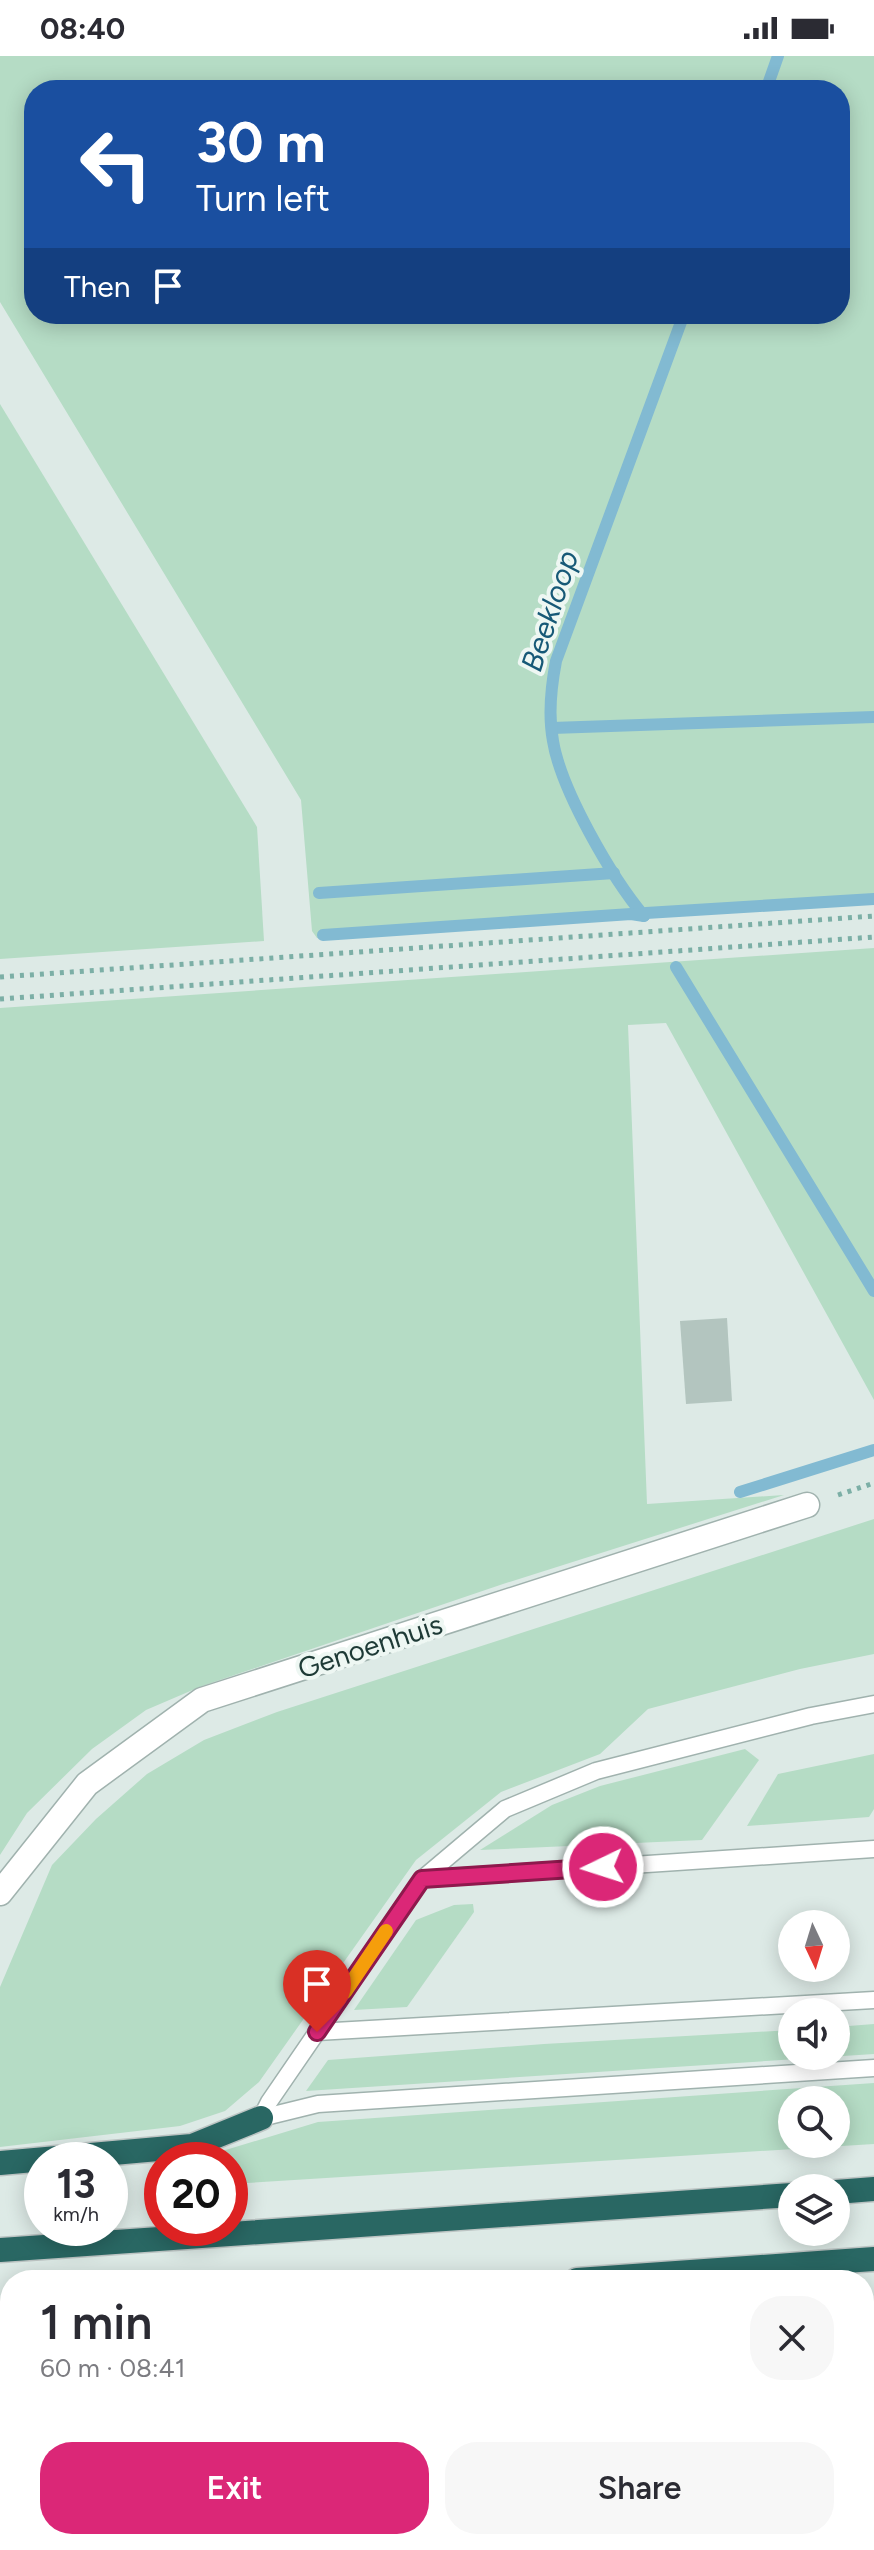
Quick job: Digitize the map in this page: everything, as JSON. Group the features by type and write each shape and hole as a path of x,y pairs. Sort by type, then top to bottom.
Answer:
{"highway":[{"path":"0,2163 192,2146 261,2118"},
{"path":"850,2191 874,2189"},
{"path":"0,2250 778,2196"},
{"path":"718,2270 874,2259"}],"street":[{"name":"Genoenhuis","path":"0,1893 87,1784 202,1700 807,1505"}],"lane":[{"path":"261,2118 422,1879 505,1809 596,1771 811,1716 874,1704"},
{"path":"422,1879 874,1849"},
{"path":"317,2032 874,2000"},
{"path":"261,2118 318,2104 874,2068"}],"path":[{"path":"0,977 874,916"},
{"path":"0,999 874,937"}],"green space":[{"path":"0,56 874,56 874,897 641,911 317,938 312,931 301,800 0,302"},
{"path":"0,404 257,827 264,941 0,959"},
{"path":"874,948 874,1400 666,1023 628,1025 647,1504 784,1495 503,1584 202,1686 146,1710 92,1749 27,1813 0,1855 0,1008"},
{"path":"874,1519 874,1654 800,1669 648,1709 600,1754 501,1792 416,1860 259,2082 225,2111 180,2126 0,2147 0,1987 52,1865 96,1819 147,1774 204,1740 277,1712"},
{"path":"745,1749 759,1760 702,1840 480,1850 552,1805 600,1786"},
{"path":"874,1754 874,1809 869,1817 747,1826 778,1774"},
{"path":"473,1904 474,1912 407,2007 354,2010 416,1920 454,1905"},
{"path":"874,2024 874,2054 850,2056 850,2026"},
{"path":"778,2031 778,2060 306,2091 328,2060"},
{"path":"874,2083 874,2144 850,2145 850,2086 831,2086"},
{"path":"778,2090 778,2150 248,2183 248,2143 318,2122"}],"building":[{"path":"727,1318 732,1401 686,1404 680,1321"}],"waterway":[{"name":"Beekloop","path":"770,80 778,56"},
{"name":"Beekloop","path":"644,916 603,857 566,784 553,741 551,701 556,661 680,324"},
{"path":"552,728 874,717"},
{"path":"319,893 614,873"},
{"path":"323,935 874,899"},
{"name":"Beekloop","path":"676,967 874,1291"},
{"path":"740,1492 874,1450"}],"slow traffic":[{"path":"345,1992 386,1931"}],"route":[{"path":"317,2032 422,1879 603,1867"}]}
